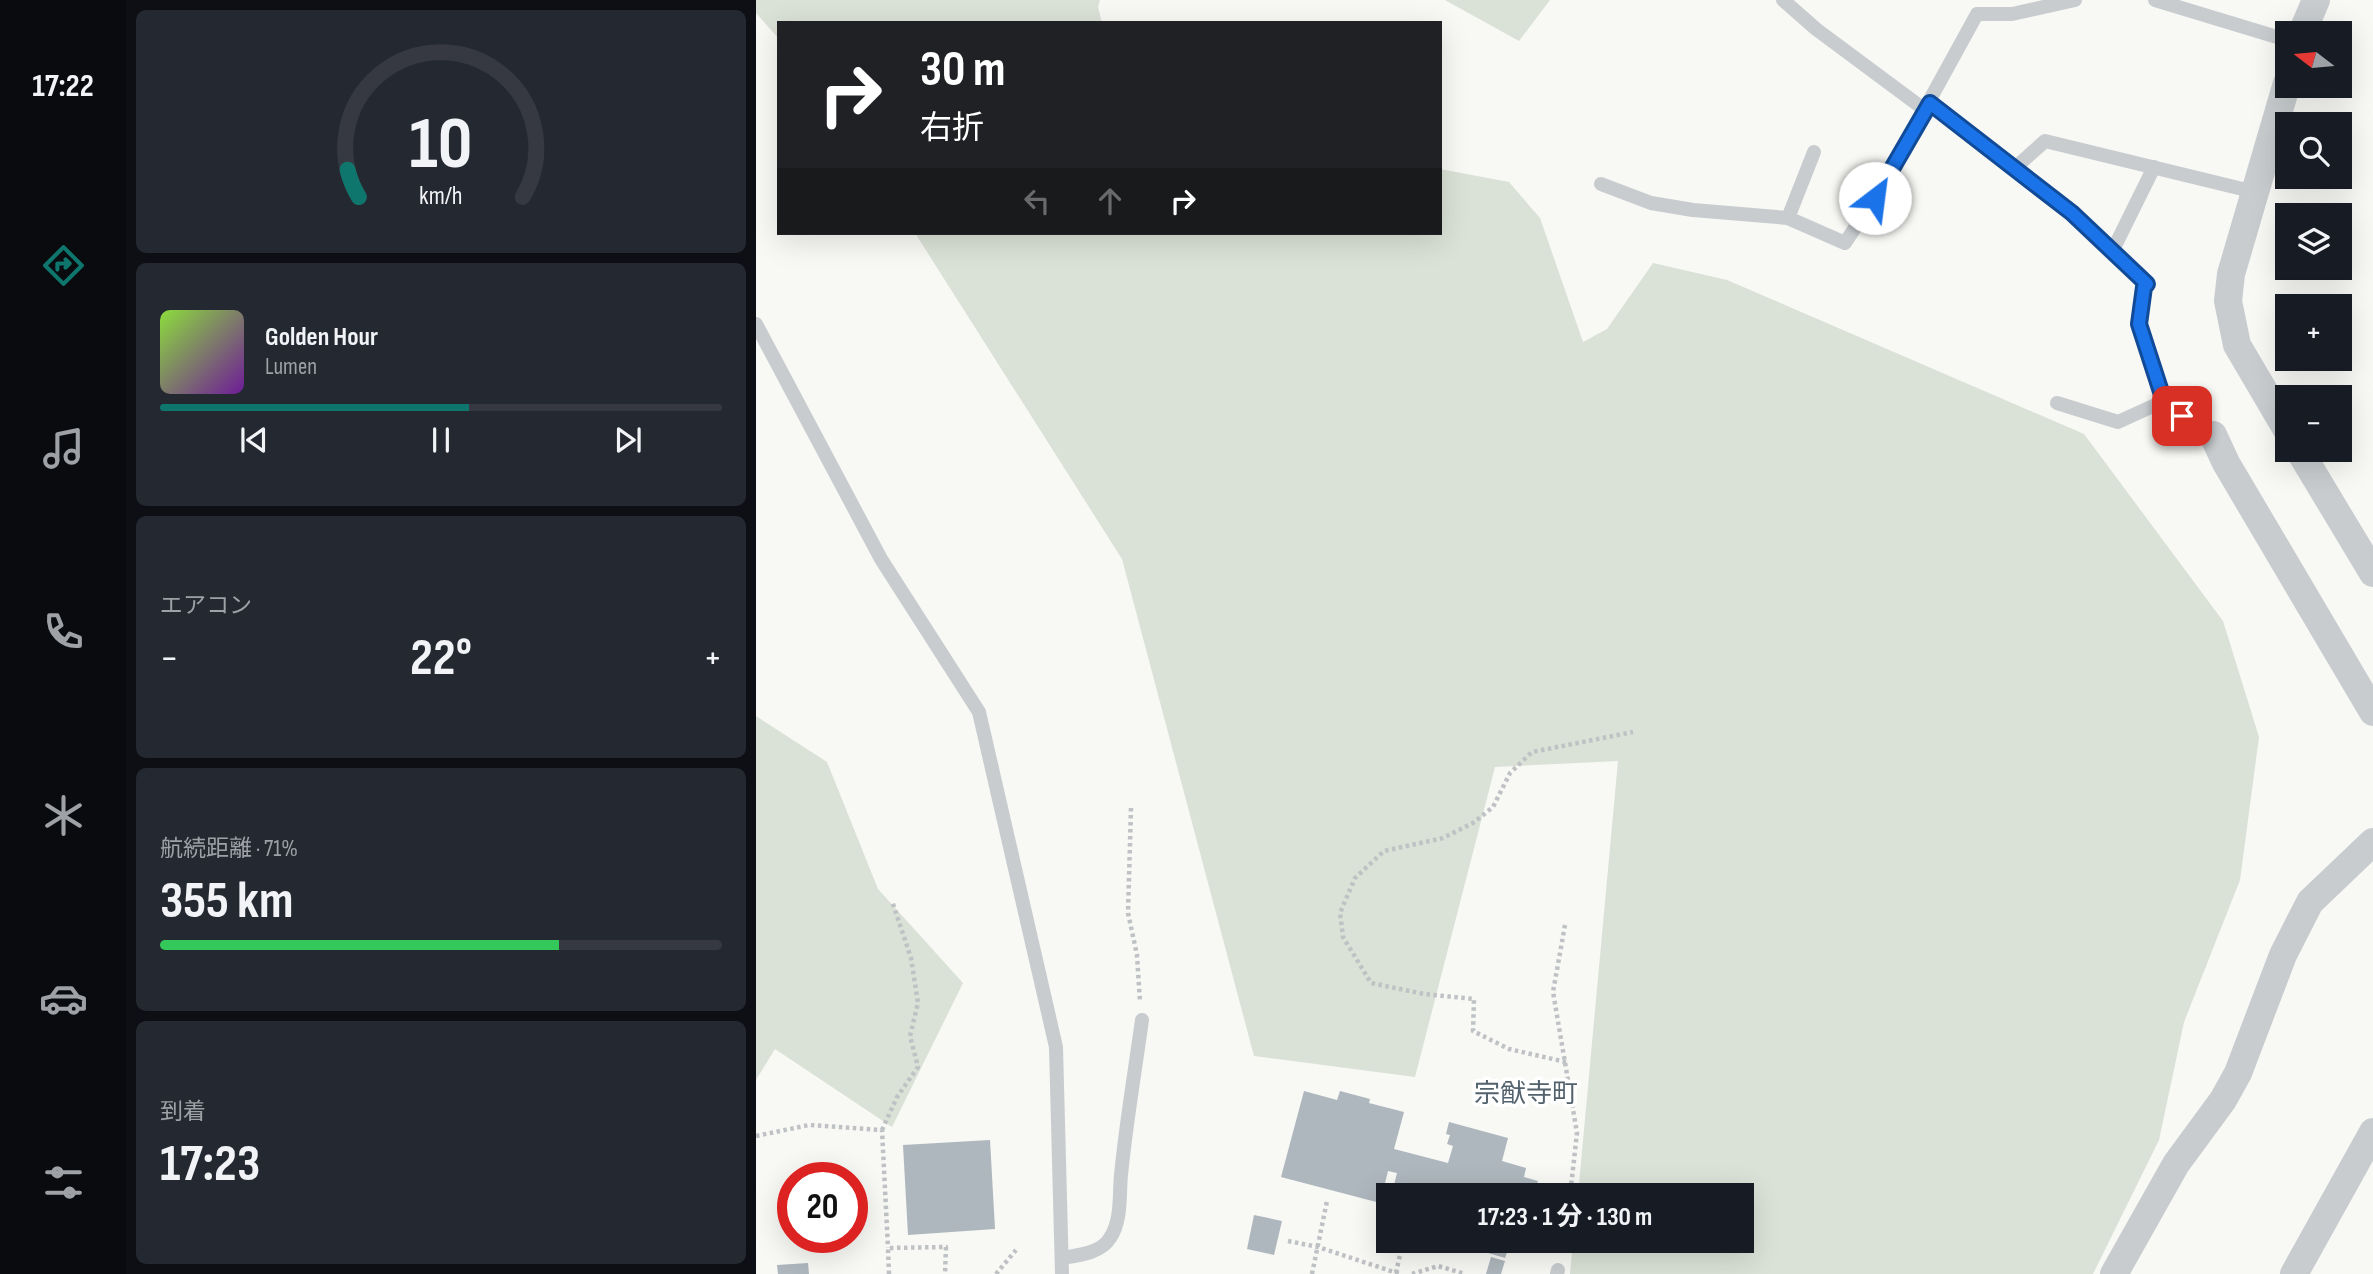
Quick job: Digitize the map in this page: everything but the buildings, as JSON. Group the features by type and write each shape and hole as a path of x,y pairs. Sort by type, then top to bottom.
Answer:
{"street":[{"path":"2275,410 2237,345 2228,301 2231,274 2283,98"},
{"path":"2213,435 2226,463 2373,712"},
{"path":"2307,462 2370,558"},
{"path":"2114,1274 2176,1164 2223,1100 2238,1073 2283,954 2310,902 2321,888 2373,842"},
{"path":"2294,1274 2373,1132"}],"lane":[{"path":"1783,0 1816,29 2015,168 2072,213 2147,284 2144,287 2139,324 2164,401 2213,435"},
{"path":"1601,184 1651,203 1693,210 1788,218 1844,243 1867,211 1928,106 1977,14 2012,14 2075,0"},
{"path":"2155,0 2275,36"},
{"path":"2015,168 2045,141 2255,192"},
{"path":"1788,218 1814,152"},
{"path":"2112,252 2154,167"},
{"path":"756,324 881,559 979,712 1056,1047 1062,1274"},
{"path":"2057,403 2094,417 2118,422 2164,401"},
{"path":"1062,1258 1085,1254 1100,1247 1109,1241 1114,1231 1142,1020"}],"path":[{"path":"1566,1062 1509,1049 1473,1031 1474,999 1424,994 1371,983 1343,937 1340,913 1355,878 1384,851 1443,838 1473,823 1493,807 1510,773 1532,752 1633,732"},
{"path":"1131,808 1128,913 1137,955 1142,1020"},
{"path":"889,1274 882,1130 897,1097 918,1067 910,1036 918,1003 911,958 892,901"},
{"path":"1564,925 1553,992 1577,1133 1571,1183"},
{"path":"756,1136 810,1125 882,1130"},
{"path":"1312,1274 1327,1201"},
{"path":"1288,1241 1318,1247 1398,1273 1401,1253"},
{"path":"888,1248 946,1247 945,1274"},
{"path":"996,1274 1016,1250"},
{"path":"1412,1274 1438,1266 1465,1274"}],"shaded area":[{"path":"756,0 1100,0 1098,7 1102,21 777,21 777,37 756,13"},
{"path":"1445,0 1550,0 1519,41"},
{"path":"1442,169 1509,182 1540,218 1583,342 1607,329 1653,263 1727,280 2084,434 2223,621 2259,737 2240,880 2184,1022 2159,1140 2093,1274 1570,1274 1572,1253 1754,1253 1754,1183 1579,1183 1618,761 1495,767 1415,1077 1254,1056 1122,559 916,235 1442,235"},
{"path":"756,716 827,762 878,889 963,983 892,1127 775,1049 756,1080"}],"district":[{"name":"宗猷寺町","path":"1526,1093"}],"route":[{"path":"1875,198 1930,103 2072,213 2147,284 2144,287 2139,324 2149,347 2164,401 2182,416"}]}
